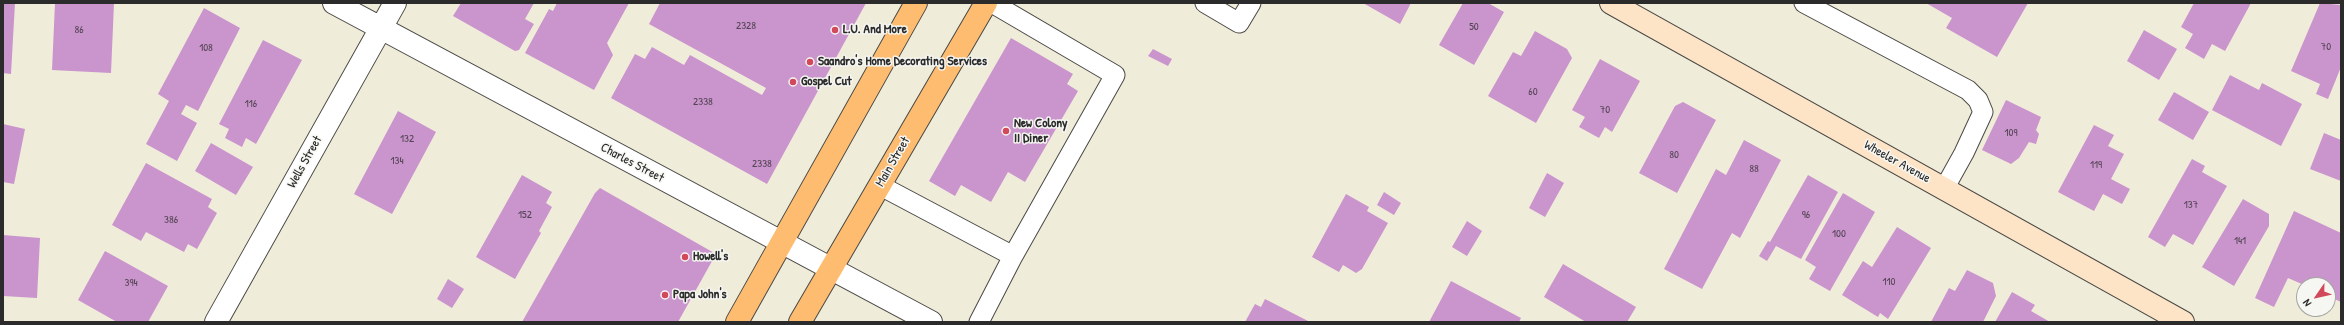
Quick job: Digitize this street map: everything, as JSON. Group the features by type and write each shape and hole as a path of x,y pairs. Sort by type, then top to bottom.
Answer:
{"main road":[{"path":"737,322 780,242 916,3"},
{"name":"Main Street","path":"800,322 830,268 986,3"}],"street":[{"name":"Charles Street","path":"334,3 932,322"},
{"name":"Wells Street","path":"216,322 395,3"},
{"name":"Wheeler Avenue","path":"1611,3 2183,322"}],"lane":[{"path":"979,322 1013,256 1115,75 992,3"},
{"path":"1205,3 1239,23 1251,3"},
{"path":"1804,3 1968,90 1978,100 1983,112 1964,154 1944,189"},
{"path":"879,185 1013,256"}],"building":[{"path":"3,3 15,3 11,74 3,73"},
{"path":"55,3 114,3 111,73 52,70"},
{"path":"461,3 534,3 525,19 534,24 519,50 515,51 453,16"},
{"path":"557,3 629,3 607,43 613,55 594,90 525,53 549,9 553,11"},
{"path":"660,3 866,3 767,184 611,98 635,54 645,59 652,47 684,65 690,55 762,95 766,88 649,24"},
{"path":"1363,3 1411,3 1400,24"},
{"path":"1463,3 1488,3 1504,12 1474,65 1439,45"},
{"path":"1926,3 2028,3 1997,57 1946,28 1952,18"},
{"path":"2194,3 2251,3 2225,51 2212,44 2204,59 2185,48 2193,34 2181,27"},
{"path":"2320,3 2341,5 2341,67 2328,99 2316,94 2320,84 2291,71"},
{"path":"204,8 240,28 198,111 186,105 181,114 197,123 177,161 146,144 169,101 158,94"},
{"path":"2144,30 2177,49 2159,80 2127,61"},
{"path":"1535,31 1567,49 1572,58 1536,123 1488,96 1513,52 1521,56"},
{"name":"New Colony II Diner","path":"1011,38 1073,74 1067,84 1078,91 1025,182 1008,172 991,202 961,185 955,196 929,181"},
{"path":"263,40 302,60 256,144 246,138 242,147 225,138 229,129 219,124"},
{"path":"1153,49 1172,59 1168,66 1148,56"},
{"path":"1600,59 1640,81 1612,132 1605,127 1599,138 1579,127 1585,117 1572,110"},
{"path":"2230,75 2259,90 2262,83 2302,104 2281,146 2212,110"},
{"path":"2174,92 2209,112 2193,140 2158,120"},
{"path":"2006,100 2041,117 2036,130 2039,134 2036,144 2029,142 2019,158 2011,164 1982,150"},
{"path":"1683,102 1716,120 1677,193 1639,173 1675,106"},
{"path":"398,111 436,132 392,214 354,194"},
{"path":"3,124 25,129 14,184 3,182"},
{"path":"2094,125 2114,135 2108,146 2124,154 2111,179 2130,189 2122,204 2103,194 2094,211 2058,192"},
{"path":"2324,133 2341,140 2341,181 2310,169"},
{"path":"1744,140 1781,160 1740,238 1732,233 1702,289 1664,269 1716,169 1726,175"},
{"path":"211,143 253,167 236,195 195,171"},
{"path":"2192,159 2205,166 2202,172 2227,186 2193,245 2173,234 2165,247 2148,237"},
{"path":"146,163 212,199 208,207 217,213 197,249 188,244 184,252 146,232 141,241 112,225"},
{"path":"1547,173 1564,183 1545,217 1529,208"},
{"path":"522,175 552,192 546,203 552,207 539,231 541,233 515,279 476,257"},
{"path":"1808,175 1838,192 1801,259 1776,246 1767,261 1759,256 1768,241 1770,242"},
{"path":"600,188 716,254 678,322 522,322 595,193"},
{"path":"1384,192 1401,203 1394,215 1377,205"},
{"path":"1843,193 1875,212 1830,291 1809,279 1816,267 1805,260"},
{"path":"1346,194 1369,207 1367,211 1388,223 1362,269 1356,273 1343,265 1339,272 1312,257"},
{"path":"2243,199 2269,214 2269,226 2234,286 2202,267"},
{"path":"2294,211 2341,233 2341,302 2336,300 2336,277 2296,277 2296,282 2288,278 2274,307 2255,298"},
{"path":"1467,221 1482,231 1467,256 1452,247"},
{"path":"1897,227 1931,248 1888,319 1880,313 1878,317 1842,295 1863,261 1872,267"},
{"path":"3,235 40,238 37,298 3,296"},
{"path":"105,251 168,286 148,322 117,322 78,300"},
{"path":"1563,264 1636,307 1627,322 1586,322 1544,297"},
{"path":"1967,270 1993,283 1996,296 1983,322 1931,322 1949,288 1955,291"},
{"path":"448,279 464,289 452,308 437,299"},
{"path":"1451,281 1521,318 1519,322 1429,322"},
{"path":"2012,292 2035,305 2031,311 2050,322 1995,322"},
{"path":"1265,299 1310,322 1245,322 1255,304 1261,307"}],"place":[{"name":"L.U. And More","path":"835,30"},
{"name":"Saandro's Home Decorating Services","path":"810,62"},
{"name":"Gospel Cut","path":"793,82"},
{"name":"New Colony II Diner","path":"1006,131"},
{"name":"Howell's","path":"685,257"},
{"name":"Papa John's","path":"665,295"}]}
